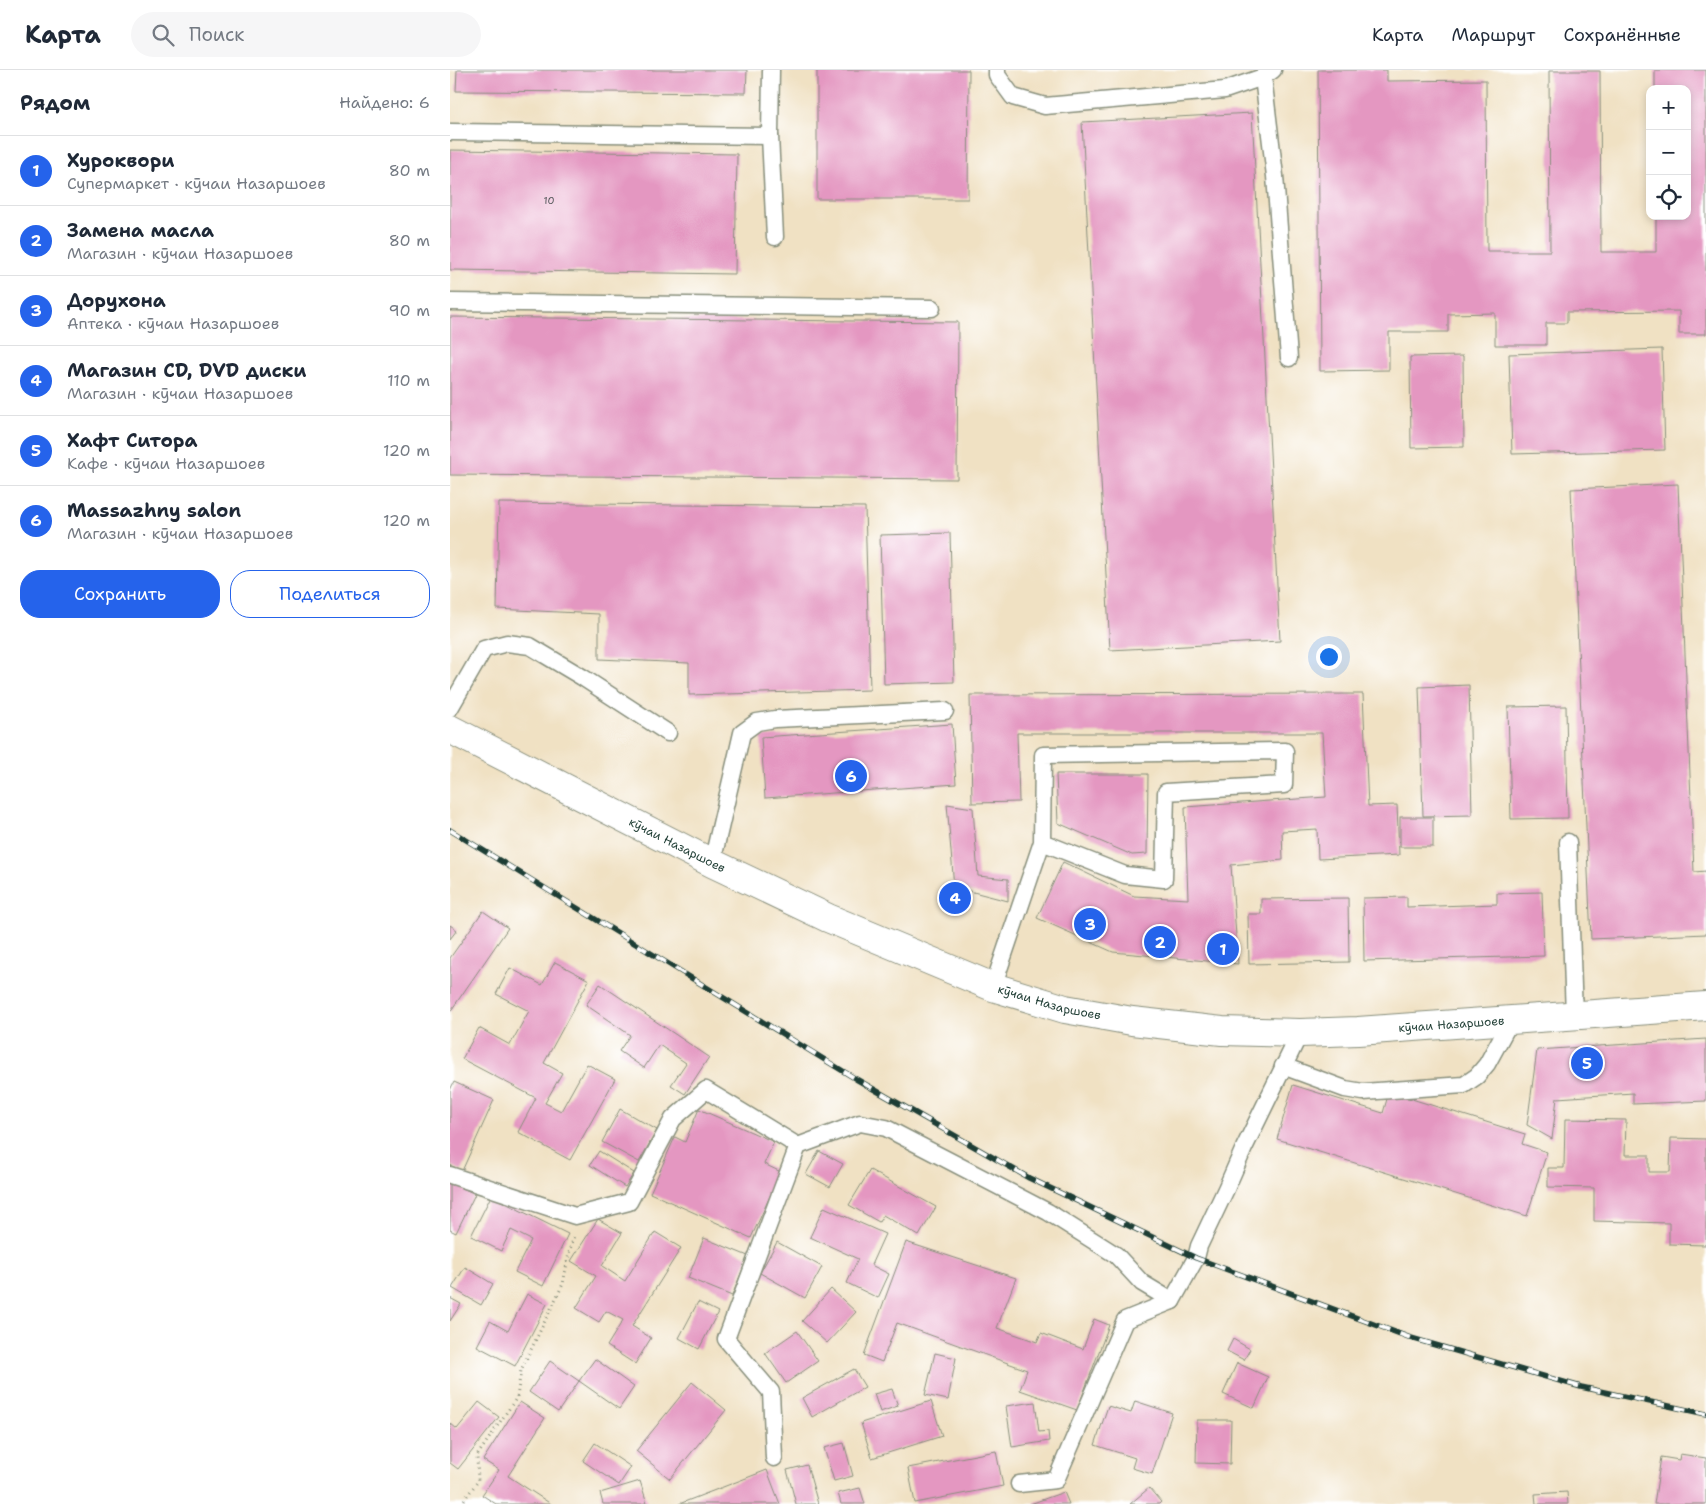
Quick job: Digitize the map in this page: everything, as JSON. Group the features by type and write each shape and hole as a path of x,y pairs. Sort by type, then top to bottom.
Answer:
{"street":[{"name":"кӯчаи Назаршоев","path":"450,729 712,863 828,918 993,987 1065,1009 1132,1021 1222,1031 1300,1033 1358,1031 1706,1006"}],"lane":[{"path":"771,70 770,136 775,237"},
{"path":"997,70 997,75 1013,97 1045,106 1225,90 1268,73 1289,358"},
{"path":"450,132 770,136"},
{"path":"450,302 932,308"},
{"path":"450,708 484,649 507,643 530,646 668,732"},
{"path":"712,863 742,734 757,722 775,719 945,711"},
{"path":"993,987 1042,842 1043,755 1284,751 1284,785 1166,792 1164,879 1125,875 1042,842"},
{"path":"1568,842 1574,1016"},
{"path":"1284,1066 1345,1089 1363,1092 1464,1086 1477,1076 1487,1064 1511,1020"},
{"path":"1019,1484 1056,1480 1125,1320 1172,1301 1196,1258 1199,1246 1244,1148 1300,1033"},
{"path":"450,1175 575,1216 629,1202 673,1119 706,1090 798,1146"},
{"path":"774,1458 772,1392 726,1339 798,1146 860,1123 886,1128 1048,1212 1116,1256 1142,1283 1172,1301"}],"path":[{"path":"461,1504 478,1481 477,1456 517,1397 521,1370 563,1284 569,1253 582,1214"}],"building":[{"path":"457,70 747,70 746,93 456,91"},
{"path":"817,70 969,70 968,199 817,199"},
{"path":"1318,70 1387,70 1387,81 1486,80 1487,251 1550,251 1549,71 1600,71 1601,252 1656,252 1656,220 1691,220 1691,85 1655,85 1655,70 1706,70 1706,334 1679,334 1679,311 1567,312 1567,323 1546,323 1546,345 1495,345 1495,313 1448,314 1448,332 1389,332 1389,370 1320,371"},
{"path":"1252,113 1280,641 1110,650 1082,122"},
{"path":"450,150 737,154 735,274 450,270"},
{"path":"450,317 958,322 957,479 450,475"},
{"path":"1662,349 1665,450 1512,454 1509,354"},
{"path":"1463,356 1464,447 1411,448 1410,357"},
{"path":"1678,484 1694,872 1706,871 1706,934 1591,939 1571,489"},
{"path":"499,503 865,507 870,690 689,695 689,663 599,659 599,614 497,609"},
{"path":"950,533 954,682 884,684 880,535"},
{"path":"1469,685 1472,815 1423,816 1419,687"},
{"path":"1363,694 1368,806 1397,805 1399,855 1318,859 1317,829 1282,831 1283,860 1231,865 1238,964 1113,952 1037,918 1063,862 1134,896 1188,899 1185,807 1326,797 1322,733 1017,733 1019,802 972,803 970,695"},
{"path":"1566,706 1568,818 1511,819 1508,707"},
{"path":"952,724 956,784 765,798 761,737"},
{"path":"1056,774 1148,774 1147,854 1132,855 1058,823"},
{"path":"947,804 973,808 978,876 1008,879 1008,901 954,887"},
{"path":"1400,817 1433,817 1433,847 1400,847"},
{"path":"1542,892 1544,956 1364,961 1363,898 1407,897 1407,907 1497,904 1497,893"},
{"path":"1348,898 1349,962 1249,964 1248,914 1261,914 1261,899"},
{"path":"483,911 508,928 450,1012 450,958"},
{"path":"450,925 457,930 450,939"},
{"path":"555,962 589,980 544,1063 562,1073 545,1103 561,1111 587,1064 615,1079 570,1160 518,1132 536,1098 462,1059 479,1028 510,1045 529,1011 496,994 510,968 542,985"},
{"path":"600,984 709,1057 685,1094 671,1085 686,1063 659,1045 644,1068 619,1051 630,1035 586,1005"},
{"path":"1706,1039 1706,1101 1633,1104 1633,1093 1557,1098 1552,1139 1527,1125 1537,1050"},
{"path":"454,1082 494,1100 462,1171 450,1165 450,1090"},
{"path":"1293,1085 1383,1113 1389,1092 1525,1134 1522,1144 1547,1152 1527,1216 1277,1139"},
{"path":"620,1109 657,1130 639,1162 602,1142"},
{"path":"699,1109 774,1142 764,1164 781,1172 751,1238 650,1193 675,1137 685,1142"},
{"path":"1565,1119 1626,1120 1625,1155 1649,1155 1649,1172 1670,1172 1671,1138 1706,1139 1706,1245 1669,1244 1669,1223 1594,1221 1594,1188 1548,1187 1548,1168 1564,1168"},
{"path":"599,1151 634,1173 625,1187 590,1165"},
{"path":"819,1151 843,1164 830,1187 806,1174"},
{"path":"870,1170 936,1207 919,1236 883,1215 879,1222 849,1205"},
{"path":"450,1182 475,1194 456,1233 450,1230"},
{"path":"491,1196 568,1234 543,1286 515,1272 531,1240 511,1230 501,1251 471,1236"},
{"path":"824,1207 885,1234 871,1265 889,1274 878,1298 847,1283 858,1259 810,1237"},
{"path":"598,1219 622,1233 602,1266 625,1281 655,1232 681,1248 632,1326 651,1338 635,1364 607,1346 623,1320 606,1311 599,1322 576,1308 596,1276 571,1261"},
{"path":"704,1238 748,1256 732,1296 688,1278"},
{"path":"777,1242 822,1267 805,1298 760,1273"},
{"path":"906,1242 1016,1278 997,1328 1037,1342 1041,1333 1083,1349 1094,1319 1109,1325 1077,1410 1020,1390 1027,1370 897,1323 882,1362 864,1355"},
{"path":"465,1267 493,1284 481,1305 452,1288"},
{"path":"831,1289 856,1312 827,1343 802,1321"},
{"path":"527,1294 547,1304 515,1366 477,1346 490,1321 508,1331"},
{"path":"450,1298 461,1304 450,1321"},
{"path":"698,1302 718,1312 699,1349 679,1338"},
{"path":"797,1331 818,1361 786,1383 765,1353"},
{"path":"1233,1339 1250,1349 1244,1360 1227,1351"},
{"path":"935,1353 956,1358 948,1400 925,1395"},
{"path":"595,1359 634,1387 619,1409 579,1381"},
{"path":"550,1361 579,1381 558,1412 529,1392"},
{"path":"1237,1363 1268,1377 1254,1408 1223,1394"},
{"path":"854,1369 865,1387 812,1417 802,1398"},
{"path":"692,1382 726,1410 670,1479 636,1451"},
{"path":"892,1389 898,1406 880,1412 874,1394"},
{"path":"931,1401 942,1436 872,1458 861,1423"},
{"path":"1135,1401 1172,1413 1152,1474 1132,1468 1135,1458 1095,1445 1108,1406 1131,1413"},
{"path":"479,1402 499,1417 458,1469 450,1463 450,1423 457,1429"},
{"path":"520,1402 545,1418 508,1476 551,1504 496,1504 482,1495 499,1470 483,1460"},
{"path":"1035,1402 1039,1432 1048,1431 1049,1441 1012,1447 1006,1406"},
{"path":"1197,1420 1231,1420 1230,1464 1196,1463"},
{"path":"595,1443 631,1467 619,1485 583,1461"},
{"path":"844,1443 853,1476 834,1481 824,1448"},
{"path":"996,1451 1003,1486 915,1503 908,1468"},
{"path":"1680,1454 1706,1458 1706,1504 1654,1504 1661,1457 1679,1460"},
{"path":"807,1465 818,1504 796,1504 787,1470"},
{"path":"767,1470 780,1504 679,1504"},
{"path":"640,1481 647,1503 603,1504 600,1493"},
{"path":"860,1488 865,1504 841,1504 838,1493"},
{"path":"1149,1488 1161,1502 1159,1504 1130,1504"},
{"path":"1064,1492 1069,1504 1030,1504"},
{"path":"1567,1492 1568,1504 1536,1504 1535,1494"}],"railway":[{"path":"450,830 856,1079 1029,1178 1196,1258 1411,1338 1581,1387 1706,1414"}],"place":[{"name":"Massazhny salon","path":"851,776"},
{"name":"Магазин CD, DVD диски","path":"955,898"},
{"name":"Дорухона","path":"1090,924"},
{"name":"Замена масла","path":"1160,942"},
{"name":"Хуроквори","path":"1223,949"},
{"name":"Хафт Ситора","path":"1587,1063"}]}
